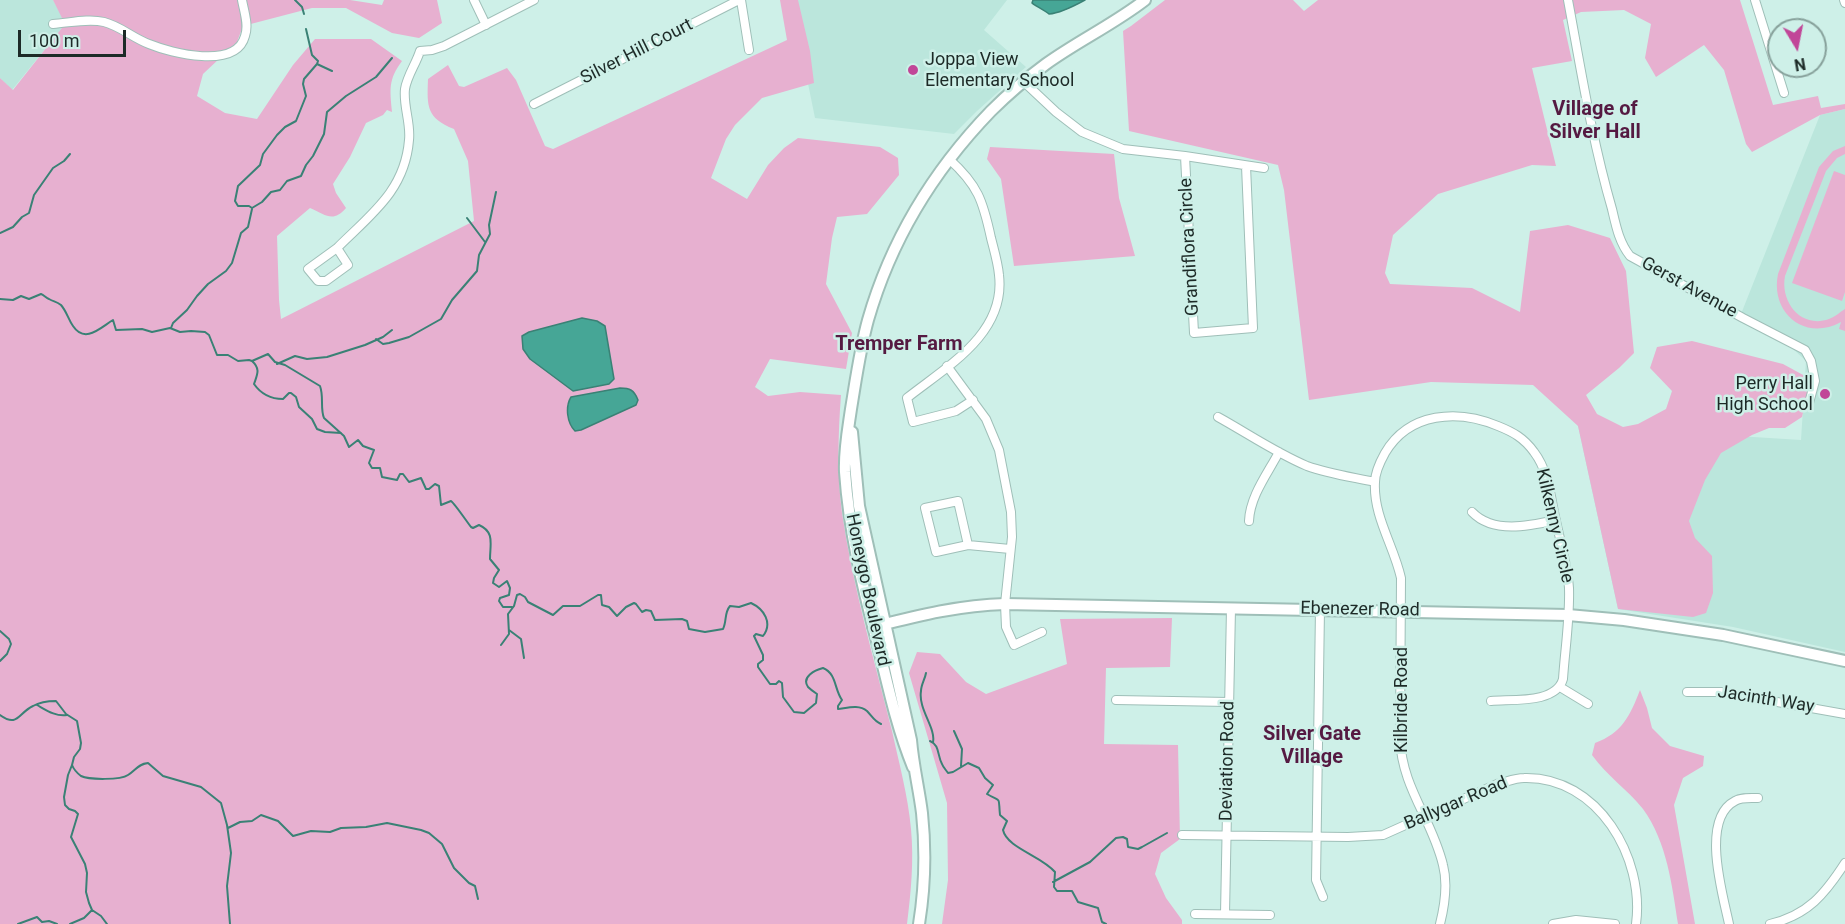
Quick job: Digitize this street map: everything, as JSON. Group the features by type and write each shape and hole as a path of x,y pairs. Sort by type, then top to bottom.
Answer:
{"main road":[{"name":"Honeygo Boulevard","path":"913,767 903,742 873,627 849,513 845,453 847,429 861,347 878,288 912,216 949,159 992,110 1047,64 1145,0"},
{"name":"Honeygo Boulevard","path":"851,410 859,506 910,740 922,813 925,863 919,924"},
{"name":"Ebenezer Road","path":"873,627 949,609 1005,604 1568,615 1624,620 1723,635 1845,661"}],"street":[{"path":"53,24 102,21 143,42 164,49 191,56 219,55 237,48 245,39 246,27 242,0"},
{"path":"474,0 486,25"},
{"path":"337,248 348,265 326,281 318,281 308,269 337,248 385,202 402,174 410,139 405,90 420,51 438,49 534,0"},
{"path":"740,0 749,50"},
{"name":"Silver Hill Court","path":"534,104 740,0"},
{"name":"Gerst Avenue","path":"1568,0 1597,154 1616,227 1626,251 1630,256 1805,350 1811,361 1815,381 1809,403"},
{"path":"1755,0 1784,93"},
{"path":"1024,82 1056,112 1082,132 1123,149 1264,168"},
{"name":"Grandiflora Circle","path":"1185,156 1194,333 1253,327 1246,166"},
{"path":"949,159 974,186 985,209 999,276 998,300 987,327 973,345 907,398 913,422 956,411 974,400"},
{"path":"947,366 974,400 991,427 999,450 1011,512 1012,537 1005,604 1006,627 1014,645 1042,632"},
{"name":"Kilkenny Circle","path":"1402,610 1400,570 1378,511 1375,482 1387,450 1401,434 1414,425 1441,416 1465,416 1513,432 1535,453 1547,481 1568,577 1568,615 1563,678 1560,687"},
{"path":"1218,417 1308,466 1329,473 1375,482"},
{"path":"1249,521 1254,499 1279,452"},
{"path":"968,545 958,501 926,508 936,552 968,545 1010,549"},
{"path":"1472,512 1482,520 1503,526 1556,520"},
{"name":"Deviation Road","path":"1225,914 1231,608"},
{"path":"1320,609 1316,880 1323,897"},
{"name":"Kilbride Road","path":"1402,610 1400,748 1408,783 1443,866 1446,891 1440,924"},
{"path":"1491,700 1541,697 1553,693 1560,687 1588,704"},
{"name":"Jacinth Way","path":"1687,692 1721,692 1845,714"},
{"path":"1116,700 1229,702"},
{"name":"Ballygar Road","path":"1182,835 1375,836 1397,830 1497,784 1524,778 1553,782 1578,793 1601,812 1619,837 1626,850 1637,898 1636,924"},
{"path":"1729,924 1717,860 1716,837 1723,814 1732,802 1745,798 1758,798"},
{"path":"1770,924 1793,916 1816,901 1830,886 1845,863"},
{"path":"1195,914 1270,915"},
{"path":"1553,924 1576,920 1615,924"}],"shaded area":[{"path":"0,0 53,0 66,23 12,90 0,78"},
{"path":"53,0 350,0 382,5 384,0 437,0 442,23 419,38 392,33 346,8 312,8 243,26 237,42 203,74 197,96 225,113 257,119 293,65 315,39 371,39 402,61 394,74 391,85 392,112 387,110 383,115 366,123 350,157 333,184 346,208 337,215 329,216 310,208 277,236 281,319 474,221 468,161 454,129 438,120 428,104 428,79 448,65 459,86 464,87 507,68 516,80 545,146 553,149 787,40 780,0 798,0 810,51 814,83 762,98 735,125 726,139 711,178 747,199 768,165 784,148 798,138 880,147 898,158 899,175 867,214 837,217 826,284 852,333 846,369 770,359 755,387 768,396 800,392 841,395 838,454 842,513 858,596 892,731 910,817 912,865 907,924 0,924 0,78 13,90 65,24","holes":["582,318 597,321 607,337 614,379 529,332"]},
{"name":"Joppa View Elementary School","path":"791,0 1007,0 984,30 1026,67 954,134 815,118"},
{"path":"1033,0 1085,0 1063,11 1049,14 1032,3"},
{"path":"1165,0 1293,0 1304,11 1318,0 1740,0 1773,105 1818,96 1821,108 1845,104 1845,109 1820,115 1752,152 1746,144 1724,70 1704,45 1656,77 1645,58 1651,24 1624,10 1581,12 1563,20 1572,61 1532,68 1556,166 1532,165 1438,194 1393,235 1385,273 1390,284 1472,288 1520,312 1530,231 1568,225 1610,238 1626,271 1634,353 1586,395 1597,414 1623,427 1638,424 1666,409 1672,391 1650,368 1657,347 1692,341 1783,364 1810,381 1802,417 1785,428 1769,428 1752,435 1721,453 1705,480 1689,521 1695,538 1712,556 1713,593 1706,613 1693,617 1618,609 1578,426 1533,385 1431,382 1309,400 1284,190 1278,165 1129,131 1123,31"},
{"name":"Perry Hall High School","path":"1845,109 1845,652 1733,627 1618,609 1578,426 1801,440 1806,361 1792,348 1741,314 1820,115"},
{"path":"1845,146 1845,154 1837,158 1826,171 1785,276 1784,286 1789,304 1801,317 1819,321 1829,319 1845,309 1845,331 1839,329 1841,322 1828,327 1815,328 1803,326 1793,320 1779,301 1777,288 1778,274 1819,167 1833,151"},
{"path":"990,147 1114,154 1119,198 1135,256 1014,266 1001,179 987,159"},
{"path":"1834,171 1845,175 1845,292 1842,301 1792,283"},
{"path":"582,318 597,321 605,326 614,379 609,384 573,391 530,359 523,349 522,336 529,332"},
{"path":"620,388 633,392 638,400 636,405 575,431 568,415 571,397"},
{"path":"1172,618 1170,667 1106,668 1104,744 1178,745 1180,839 1161,853 1155,874 1166,898 1182,920 1182,924 942,924 948,880 947,803 909,673 917,652 940,654 966,682 986,694 1067,664 1060,619"},
{"path":"1640,690 1652,728 1670,746 1704,756 1703,766 1683,778 1674,805 1695,924 1678,924 1667,864 1658,835 1651,822 1637,802 1592,755 1595,743 1612,734 1624,722"}],"waterway":[{"path":"295,0 302,7 304,14"},
{"path":"306,29 312,55 318,61 317,64 332,71"},
{"path":"317,64 304,79 306,96 296,121 277,135 263,154 260,165 238,186 235,201 238,206 252,208 262,202 271,192 280,190 287,181 301,176 324,134 327,112 346,96 376,77 392,58"},
{"path":"0,233 13,227 29,213 34,195 53,168 70,154"},
{"path":"376,339 383,344 409,337 441,319 452,300 477,271 479,255 490,234 489,225 496,192"},
{"path":"171,328 208,284 226,271 232,263 241,233 248,227 252,209"},
{"path":"467,218 485,242"},
{"path":"0,299 13,300 21,296 29,299 41,294 61,305 73,326 82,334 93,333 113,320 116,330 142,329 152,332 170,328 180,332 205,332 209,335 217,355 228,355 238,361 252,361 268,354 275,362 285,365 320,386 324,418 344,436 349,447 358,440 363,446 374,450 369,463 372,468 380,468 382,477 397,480 400,474 403,474 409,482 421,478 426,489 435,484 439,486 441,505 451,501 471,527 479,525 487,531 490,535 490,559 499,570 493,583 499,587 507,581 510,588 509,595 500,598 499,601 503,607 512,607"},
{"path":"277,364 295,356 307,359 327,357 365,345 392,330"},
{"path":"252,361 257,369 254,384 260,391 279,399 291,393 296,397 299,407 312,419 317,429 341,433"},
{"path":"501,645 509,634 508,614 514,606 517,595 520,594 528,602 553,615 563,606 580,606 601,595 602,605 609,607 617,616 634,603 642,612 651,611 655,620 682,619 687,621 689,629 705,632 723,629 730,606 739,607 751,603 760,609 767,621 763,636 756,634 754,636 763,655 763,660 758,667 770,684 776,684 779,681 782,683 783,697 794,712 804,713 816,703 817,694 808,687 806,680 813,672 823,668 831,674 842,700 838,709 853,707 864,709 881,724"},
{"path":"509,630 521,639 524,658"},
{"path":"0,631 11,644 7,654 0,661"},
{"path":"926,673 921,698 932,731 933,742"},
{"path":"0,715 14,720 36,705 56,701 66,714 77,721 81,743 68,775 65,805 78,814 71,837 85,864 86,892 89,903 92,910 107,924"},
{"path":"37,705 55,714 67,715"},
{"path":"954,731 962,749 961,766"},
{"path":"930,741 937,748 940,761 948,773 968,763 979,768 993,785 987,794 998,800 1000,815 1007,821 1003,830 1006,836 1011,842 1055,872 1054,887 1057,891 1072,891 1078,902 1098,908 1102,922 1106,924"},
{"path":"72,765 81,776 105,779 124,777 139,766 148,763 163,776 201,787 221,803 231,853 227,886 230,924"},
{"path":"228,828 240,822 252,821 261,815 278,821 293,836 311,831 330,832 341,828 387,823 421,830 429,833 442,844 454,868 475,886 478,899"},
{"path":"1053,882 1090,862 1116,838 1123,837 1127,839 1128,847 1138,849 1167,833"},
{"path":"70,924 84,918 92,910"},
{"path":"18,924 37,917 42,922 49,921 57,924"}],"place":[{"name":"Joppa View Elementary School","path":"913,70"},
{"name":"Perry Hall High School","path":"1825,394"}],"district":[{"name":"Village of Silver Hall","path":"1595,122"},
{"name":"Tremper Farm","path":"899,345"},
{"name":"Silver Gate Village","path":"1312,746"}]}
